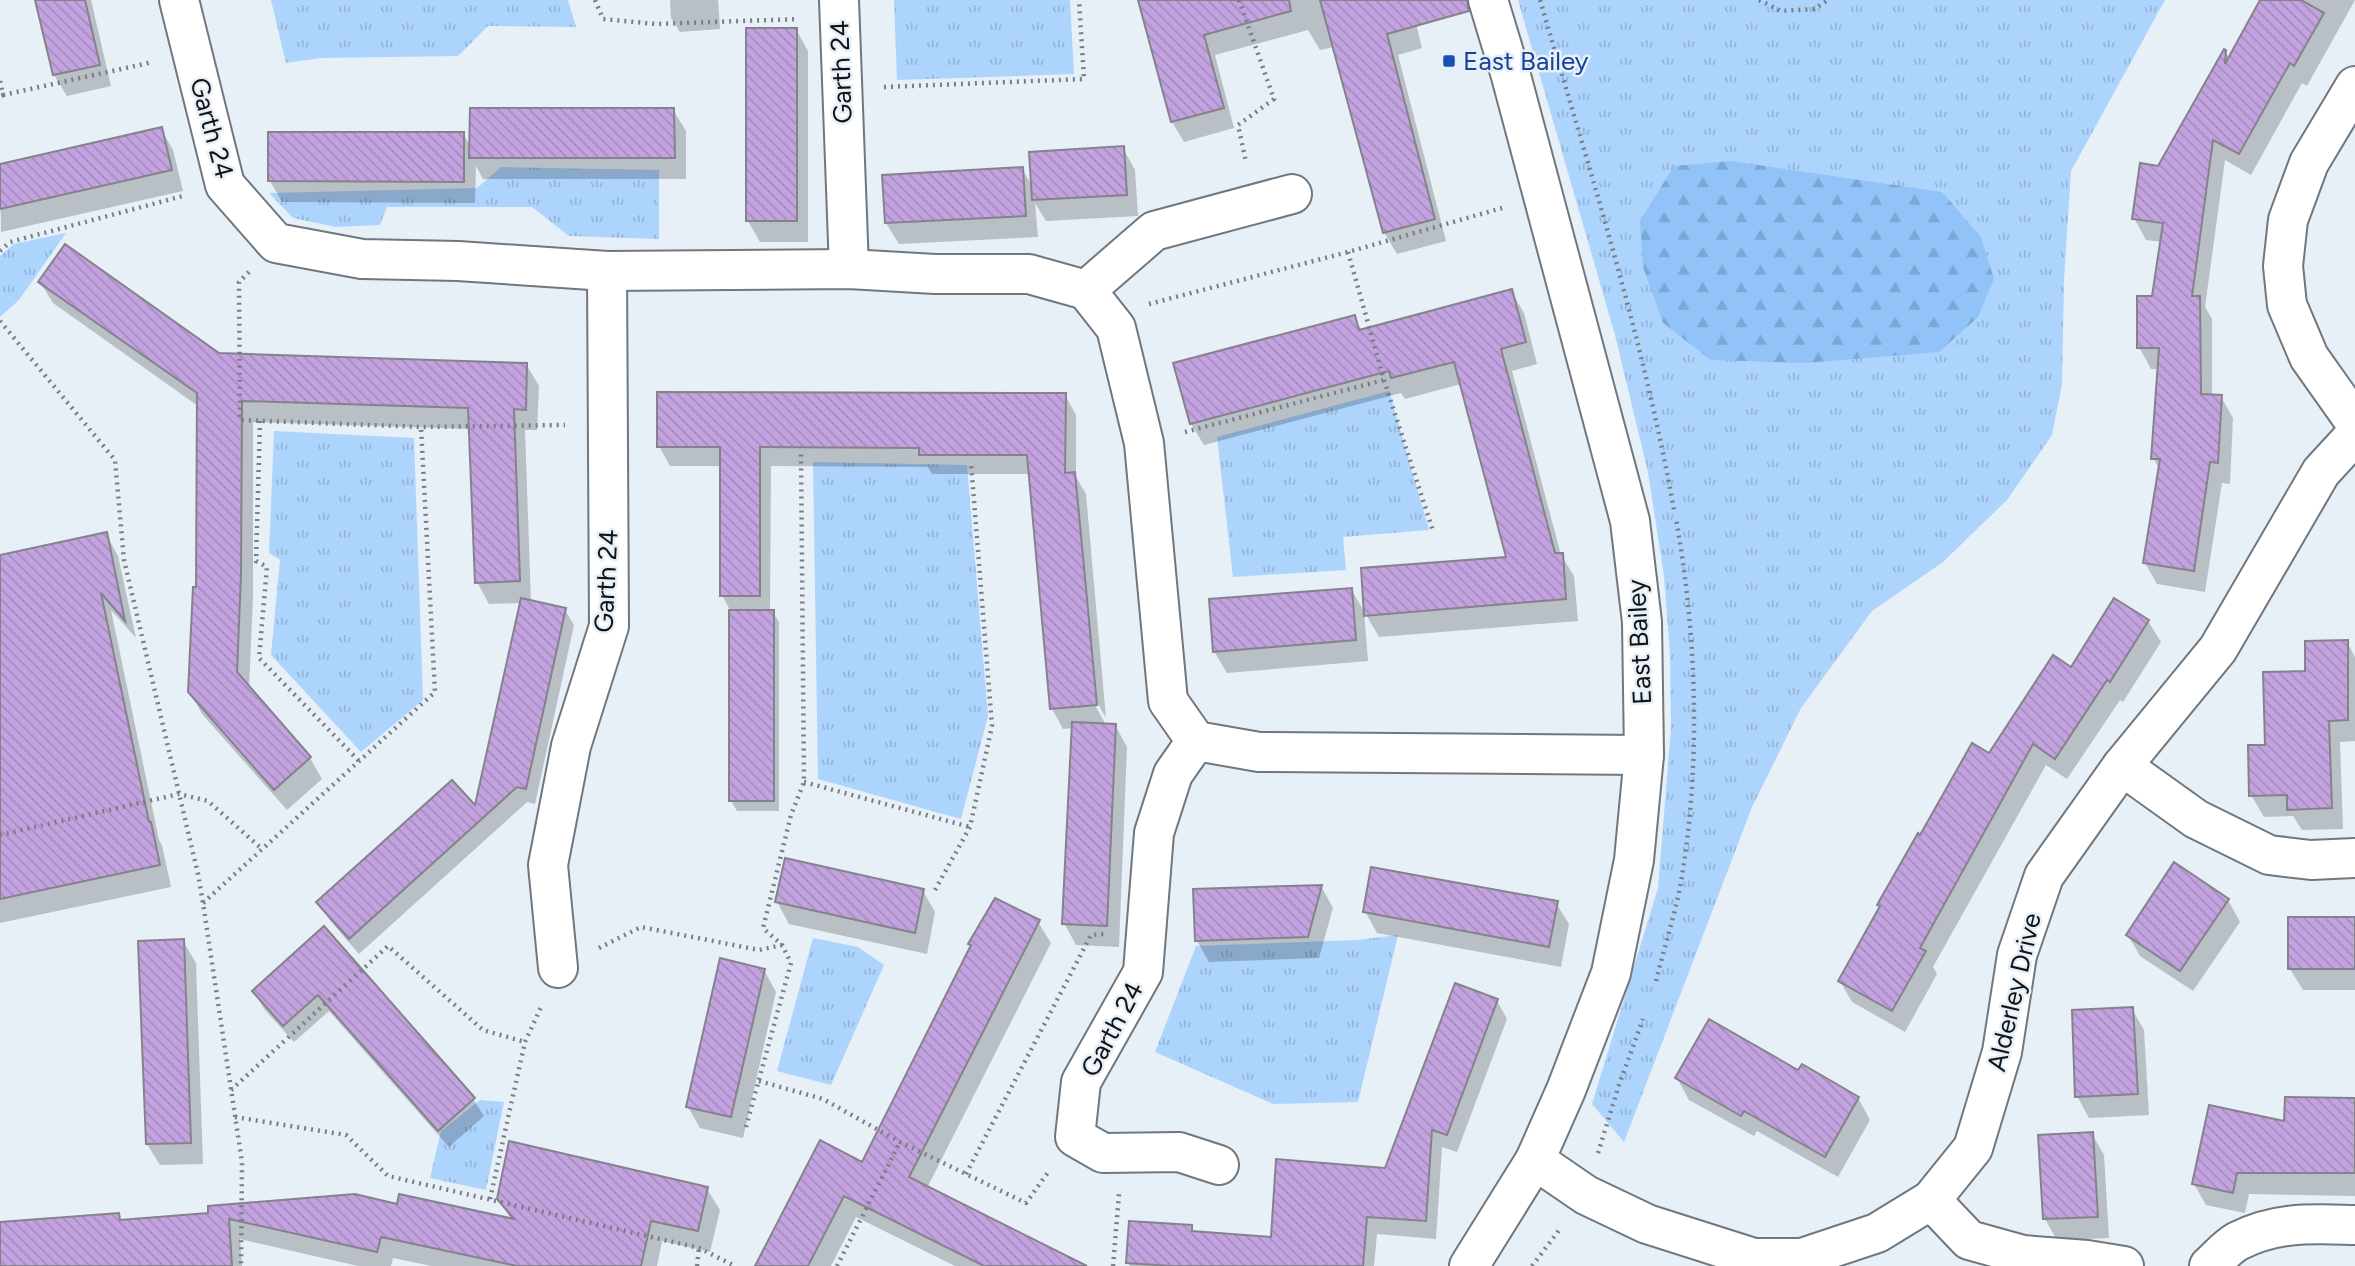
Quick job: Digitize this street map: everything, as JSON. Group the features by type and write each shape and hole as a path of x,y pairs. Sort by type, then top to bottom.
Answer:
{"street":[{"name":"Garth 24","path":"179,0 225,185 276,243"},
{"name":"East Bailey","path":"1469,1266 1535,1160 1566,1090 1611,973 1634,860 1644,755 1642,622 1630,520 1488,0"},
{"name":"Garth 24","path":"839,9 849,269"},
{"path":"2355,86 2309,163 2288,220 2283,266 2287,305 2309,357 2355,422"},
{"path":"1086,290 1154,231 1292,194"},
{"path":"276,243 362,259 458,261 607,271 849,269 935,274 1029,274 1086,290 1116,328 1144,443 1168,701 1196,741 1259,751 1644,755"},
{"name":"Garth 24","path":"558,968 548,865 571,746 609,626 607,271"},
{"name":"Alderley Drive","path":"1535,1160 1586,1195 1647,1224 1754,1258 1802,1258 1877,1233 1931,1200 1973,1148 2002,1052 2017,955 2044,876 2122,766 2218,649 2321,472 2355,435"},
{"name":"Garth 24","path":"1075,1137 1081,1082 1143,972 1154,833 1173,774 1196,741"},
{"path":"2122,766 2196,819 2269,855 2311,860 2355,858"},
{"path":"1075,1137 1102,1153 1179,1152 1219,1165"},
{"path":"1931,1200 1969,1240 2023,1255 2124,1266"},
{"path":"2209,1266 2236,1242 2265,1231 2298,1223 2355,1225"}],"path":[{"path":"595,0 603,19 656,24 839,9"},
{"path":"842,89 1084,79 1079,0"},
{"path":"1239,0 1274,99 1238,125 1255,204"},
{"path":"1759,0 1781,11 1814,9 1828,0"},
{"path":"0,81 2,95 191,54"},
{"path":"0,251 10,242 225,185"},
{"path":"1116,328 1135,308 1348,252 1543,196"},
{"path":"276,243 239,282 240,420 421,426 608,424"},
{"path":"1348,252 1384,380 1433,531"},
{"path":"0,321 115,460 124,560 203,904 242,1162 241,1266"},
{"path":"1144,443 1384,380"},
{"path":"260,421 256,561 267,567 259,659 359,761"},
{"path":"203,904 435,692 421,426"},
{"path":"746,1127 791,963 782,945 763,928 791,815 804,782 800,454"},
{"path":"935,890 970,827 992,726 971,463"},
{"path":"804,782 970,827"},
{"path":"0,835 179,794 208,801 262,849"},
{"path":"490,1199 525,1042 558,968 641,927 759,950 782,945"},
{"path":"966,1174 1091,934 1105,934"},
{"path":"232,1090 388,946 483,1030 525,1042"},
{"path":"759,1081 823,1099 900,1142 1026,1203 1075,1137"},
{"path":"235,1117 346,1135 388,1176 699,1248 735,1266"},
{"path":"837,1266 900,1142"},
{"path":"1113,1266 1123,1152"},
{"path":"696,1266 699,1248"}],"green space":[{"path":"271,0 568,0 576,27 488,26 458,56 321,58 286,63"},
{"path":"894,0 1070,0 1074,74 897,80"},
{"path":"1518,0 2165,0 2071,171 2064,280 2062,384 2052,435 2007,500 1943,562 1872,611 1801,708 1752,807 1624,1142 1592,1104 1658,888 1671,729 1670,654 1664,576 1648,472 1615,335"},
{"path":"1731,161 1942,192 1981,237 1994,279 1978,317 1939,352 1804,363 1711,360 1663,323 1643,267 1640,221 1674,166"},
{"path":"501,167 659,170 659,239 569,236 532,207 387,207 380,225 336,227 293,218 269,193 477,188"},
{"path":"66,233 19,300 0,317 0,256 14,244"},
{"path":"1389,391 1429,530 1343,537 1346,570 1233,577 1217,437"},
{"path":"274,431 414,438 423,700 361,752 271,655 280,560 269,553"},
{"path":"813,462 967,465 988,716 961,819 818,779"},
{"path":"1398,935 1358,1102 1273,1104 1155,1052 1196,946 1357,940"},
{"path":"813,938 858,947 884,965 831,1085 777,1071"},
{"path":"480,1100 504,1102 486,1190 430,1178 441,1131"}],"building":[{"path":"35,0 85,0 100,65 53,75"},
{"path":"1138,0 1289,0 1291,11 1204,35 1224,108 1171,122"},
{"path":"1320,0 1467,0 1469,11 1387,34 1435,219 1383,233"},
{"path":"2260,0 2301,0 2324,13 2294,66 2290,63 2239,154 2213,140 2192,296 2200,296 2201,394 2222,395 2218,463 2210,462 2194,571 2143,563 2160,459 2151,459 2159,348 2137,348 2137,296 2152,296 2163,223 2132,219 2140,163 2158,166 2224,49 2225,64"},
{"path":"746,28 797,28 797,221 746,221"},
{"path":"470,108 674,108 675,158 469,158"},
{"path":"162,127 172,170 0,209 0,164"},
{"path":"268,132 464,132 464,182 268,181"},
{"path":"1124,146 1127,195 1032,200 1029,152"},
{"path":"1023,167 1026,216 885,223 882,175"},
{"path":"65,244 219,353 527,363 526,410 514,409 520,581 475,583 468,408 242,401 241,575 237,672 311,757 274,790 188,692 193,587 196,587 197,393 38,282"},
{"path":"1512,289 1526,342 1501,349 1555,553 1563,553 1566,599 1364,616 1361,568 1506,557 1454,362 1391,378 1389,371 1190,424 1173,363 1355,315 1359,330"},
{"path":"657,392 1066,393 1065,473 1075,472 1097,705 1050,709 1027,455 919,455 919,448 760,447 760,596 720,596 720,447 657,447"},
{"path":"107,532 125,621 101,593 160,865 0,899 0,555"},
{"path":"1352,588 1356,640 1213,652 1209,599"},
{"path":"521,598 566,608 526,789 517,787 349,939 316,902 452,780 475,805"},
{"path":"2114,598 2149,620 2110,682 2107,680 2055,759 2033,744 1920,948 1926,951 1892,1011 1838,981 1880,906 1877,905 1972,743 1989,753 2053,655 2071,667"},
{"path":"729,610 774,610 774,801 729,801"},
{"path":"2348,640 2348,720 2329,721 2332,808 2287,810 2287,795 2249,796 2248,745 2265,745 2263,672 2305,671 2305,641"},
{"path":"1072,722 1116,724 1107,926 1062,924"},
{"path":"785,858 924,889 915,933 775,902"},
{"path":"2174,862 2229,899 2180,971 2126,935"},
{"path":"1371,867 1558,901 1549,947 1363,912"},
{"path":"1322,885 1308,937 1195,941 1193,889"},
{"path":"995,898 1040,920 909,1177 1087,1266 984,1266 844,1196 808,1266 755,1266 820,1140 862,1162 971,945 968,944"},
{"path":"2288,917 2355,917 2355,969 2288,969"},
{"path":"324,926 475,1098 438,1131 318,995 283,1026 252,991"},
{"path":"184,939 191,1143 146,1144 138,941"},
{"path":"720,958 765,969 731,1117 686,1107"},
{"path":"1455,983 1498,999 1447,1135 1432,1130 1426,1221 1367,1217 1363,1266 1172,1266 1126,1263 1129,1221 1192,1225 1192,1231 1271,1237 1276,1159 1385,1168"},
{"path":"2133,1007 2138,1094 2075,1097 2072,1010"},
{"path":"1709,1019 1798,1070 1802,1064 1859,1097 1825,1157 1744,1111 1741,1116 1675,1078"},
{"path":"2285,1097 2355,1098 2355,1173 2237,1173 2233,1193 2192,1184 2209,1105 2284,1121"},
{"path":"2093,1132 2098,1217 2043,1219 2038,1135"},
{"path":"509,1141 708,1187 698,1231 651,1221 641,1266 517,1266 381,1237 377,1252 229,1219 232,1266 0,1266 0,1222 119,1213 120,1220 208,1213 208,1206 355,1194 397,1204 399,1194 514,1219 497,1199"}],"place":[{"name":"East Bailey","path":"1449,61"}]}
